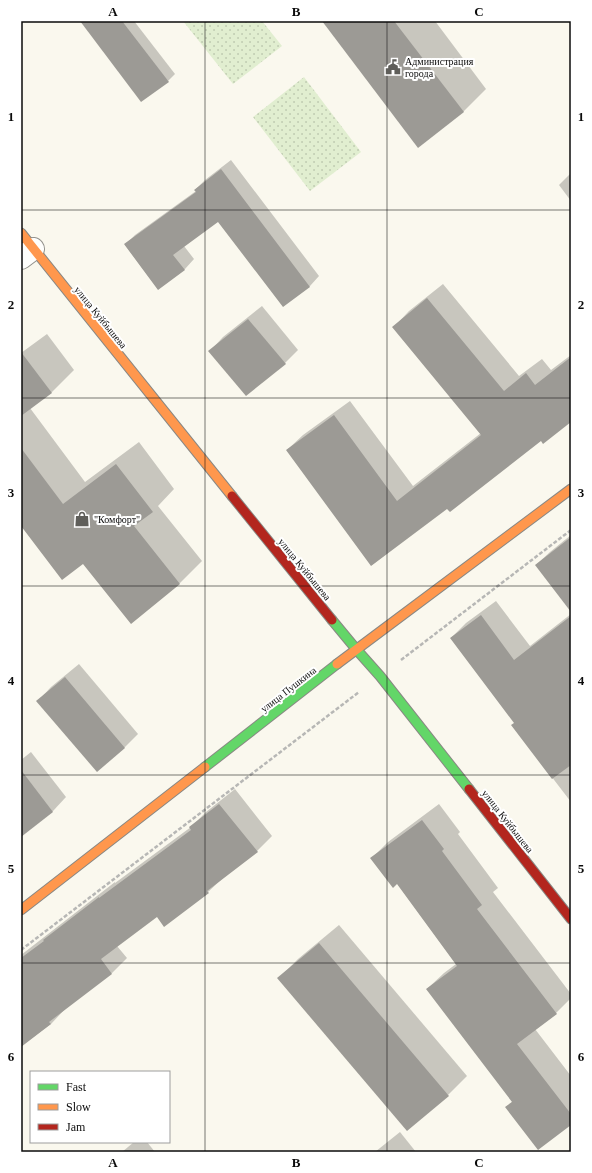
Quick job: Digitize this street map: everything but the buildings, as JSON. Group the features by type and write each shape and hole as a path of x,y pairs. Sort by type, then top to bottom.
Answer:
{"street":[{"name":"улица Куйбышева","path":"25,247 356,650 380,676 571,919"},
{"name":"улица Пушкина","path":"21,910 356,650 571,489"}],"path":[{"path":"21,950 571,530"}],"green space":[{"path":"183,21 262,21 282,46 233,84"},
{"path":"304,77 361,152 310,191 253,117"}],"traffic: fast":[{"path":"332,620 380,676 469,789"},
{"path":"205,767 337,664"}],"traffic: slow":[{"path":"21,233 232,496"},
{"path":"337,664 571,489"},
{"path":"21,910 205,767"}],"traffic: jam":[{"path":"232,496 332,620"},
{"path":"469,789 571,919"}],"place":[{"name":"Администрация города","path":"393,67"},
{"name":"\"Комфорт\"","path":"82,519"}]}
